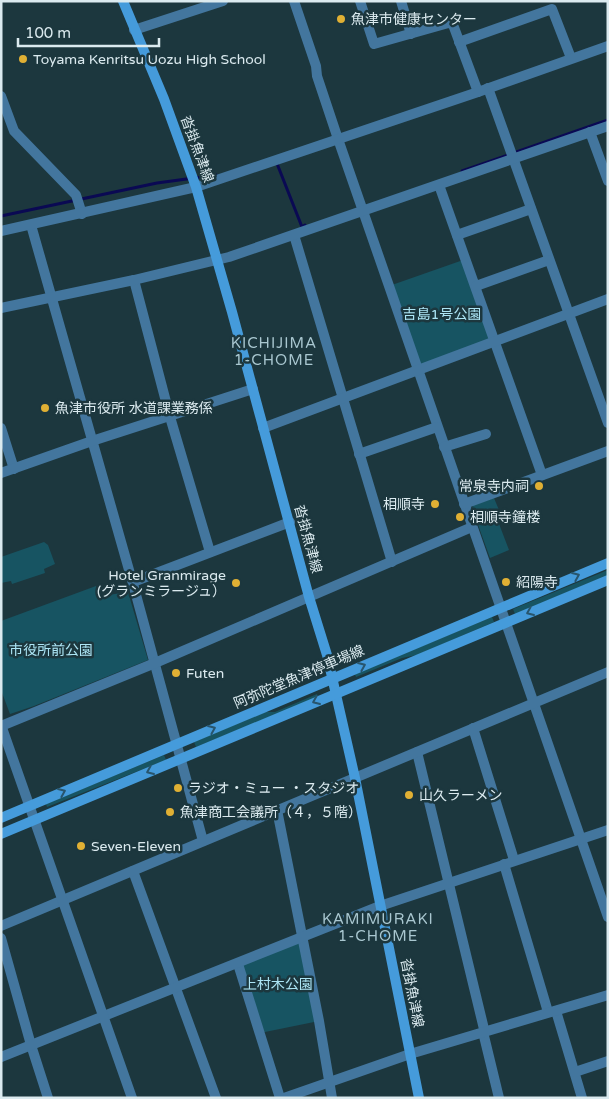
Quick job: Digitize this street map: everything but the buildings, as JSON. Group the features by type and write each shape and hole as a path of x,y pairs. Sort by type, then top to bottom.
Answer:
{"main road":[{"name":"沓掛魚津線","path":"123,1 164,99 196,186 290,522 309,597 327,655 355,778 419,1098"},
{"name":"阿弥陀堂魚津停車場線","path":"1,818 608,563"},
{"name":"阿弥陀堂魚津停車場線","path":"1,834 608,580"}],"street":[{"path":"134,30 223,1"},
{"path":"294,1 338,139 608,917"},
{"path":"360,1 374,44 452,22 478,92"},
{"path":"401,1 411,34"},
{"path":"459,42 552,9 571,58"},
{"path":"1,231 82,214 196,186 478,92 608,46"},
{"path":"488,88 608,423"},
{"path":"1,96 14,131 76,195 82,214"},
{"path":"1,308 134,280 217,260 608,126"},
{"path":"590,132 608,181"},
{"path":"439,185 542,475"},
{"path":"457,235 531,209"},
{"path":"31,225 178,743 203,841"},
{"path":"294,235 392,562"},
{"path":"476,286 550,260"},
{"path":"134,280 170,417 210,552"},
{"path":"263,428 608,299"},
{"path":"1,473 92,441 253,389"},
{"path":"359,454 437,427"},
{"path":"1,428 14,469"},
{"path":"444,447 486,434"},
{"path":"464,504 608,450"},
{"path":"133,582 290,522"},
{"path":"132,1098 1,725 155,663 472,527"},
{"path":"1,926 608,672"},
{"path":"473,728 552,1012 582,1098"},
{"path":"417,752 499,1098"},
{"path":"277,810 319,1021 332,1098"},
{"path":"1,1057 380,906 608,830"},
{"path":"133,871 174,988 216,1098"},
{"path":"1,938 48,1098"},
{"path":"238,964 280,1098"},
{"path":"284,1098 410,1054 608,994"},
{"path":"574,1072 608,1061"}],"green space":[{"name":"吉島1号公園","path":"466,259 495,341 418,370 389,286"},
{"path":"494,498 501,515 496,516 509,550 490,558 472,508 474,505"},
{"path":"44,542 48,545 55,564 44,569 45,573 12,584 11,581 1,583 1,557"},
{"path":"608,570 608,575 515,614 513,609"},
{"name":"市役所前公園","path":"96,586 102,596 128,592 148,660 10,714 1,690 1,621"},
{"path":"492,617 494,622 417,655 402,658 356,677 355,674"},
{"path":"317,694 318,697 196,747 194,742 265,712 275,712"},
{"path":"164,755 166,760 47,807 46,804"},
{"name":"上村木公園","path":"302,936 319,1021 260,1033 238,964"}],"waterway":[{"path":"462,171 608,120"},
{"path":"276,161 302,227 305,225"},
{"path":"1,216 157,183 216,175"}],"place":[{"name":"魚津市健康センター","path":"341,19"},
{"name":"Toyama Kenritsu Uozu High School","path":"23,59"},
{"name":"魚津市役所 水道課業務係","path":"45,408"},
{"name":"常泉寺内祠","path":"539,486"},
{"name":"相順寺","path":"435,504"},
{"name":"相順寺鐘楼","path":"460,517"},
{"name":"紹陽寺","path":"506,582"},
{"name":"Hotel Granmirage (グランミラージュ）","path":"236,583"},
{"name":"Futen","path":"176,673"},
{"name":"ラジオ・ミュー ・スタジオ","path":"178,788"},
{"name":"山久ラーメン","path":"409,795"},
{"name":"魚津商工会議所（４，５階）","path":"170,812"},
{"name":"Seven-Eleven","path":"81,846"}],"district":[{"name":"KICHIJIMA 1-CHOME","path":"274,352"},
{"name":"KAMIMURAKI 1-CHOME","path":"378,928"}]}
